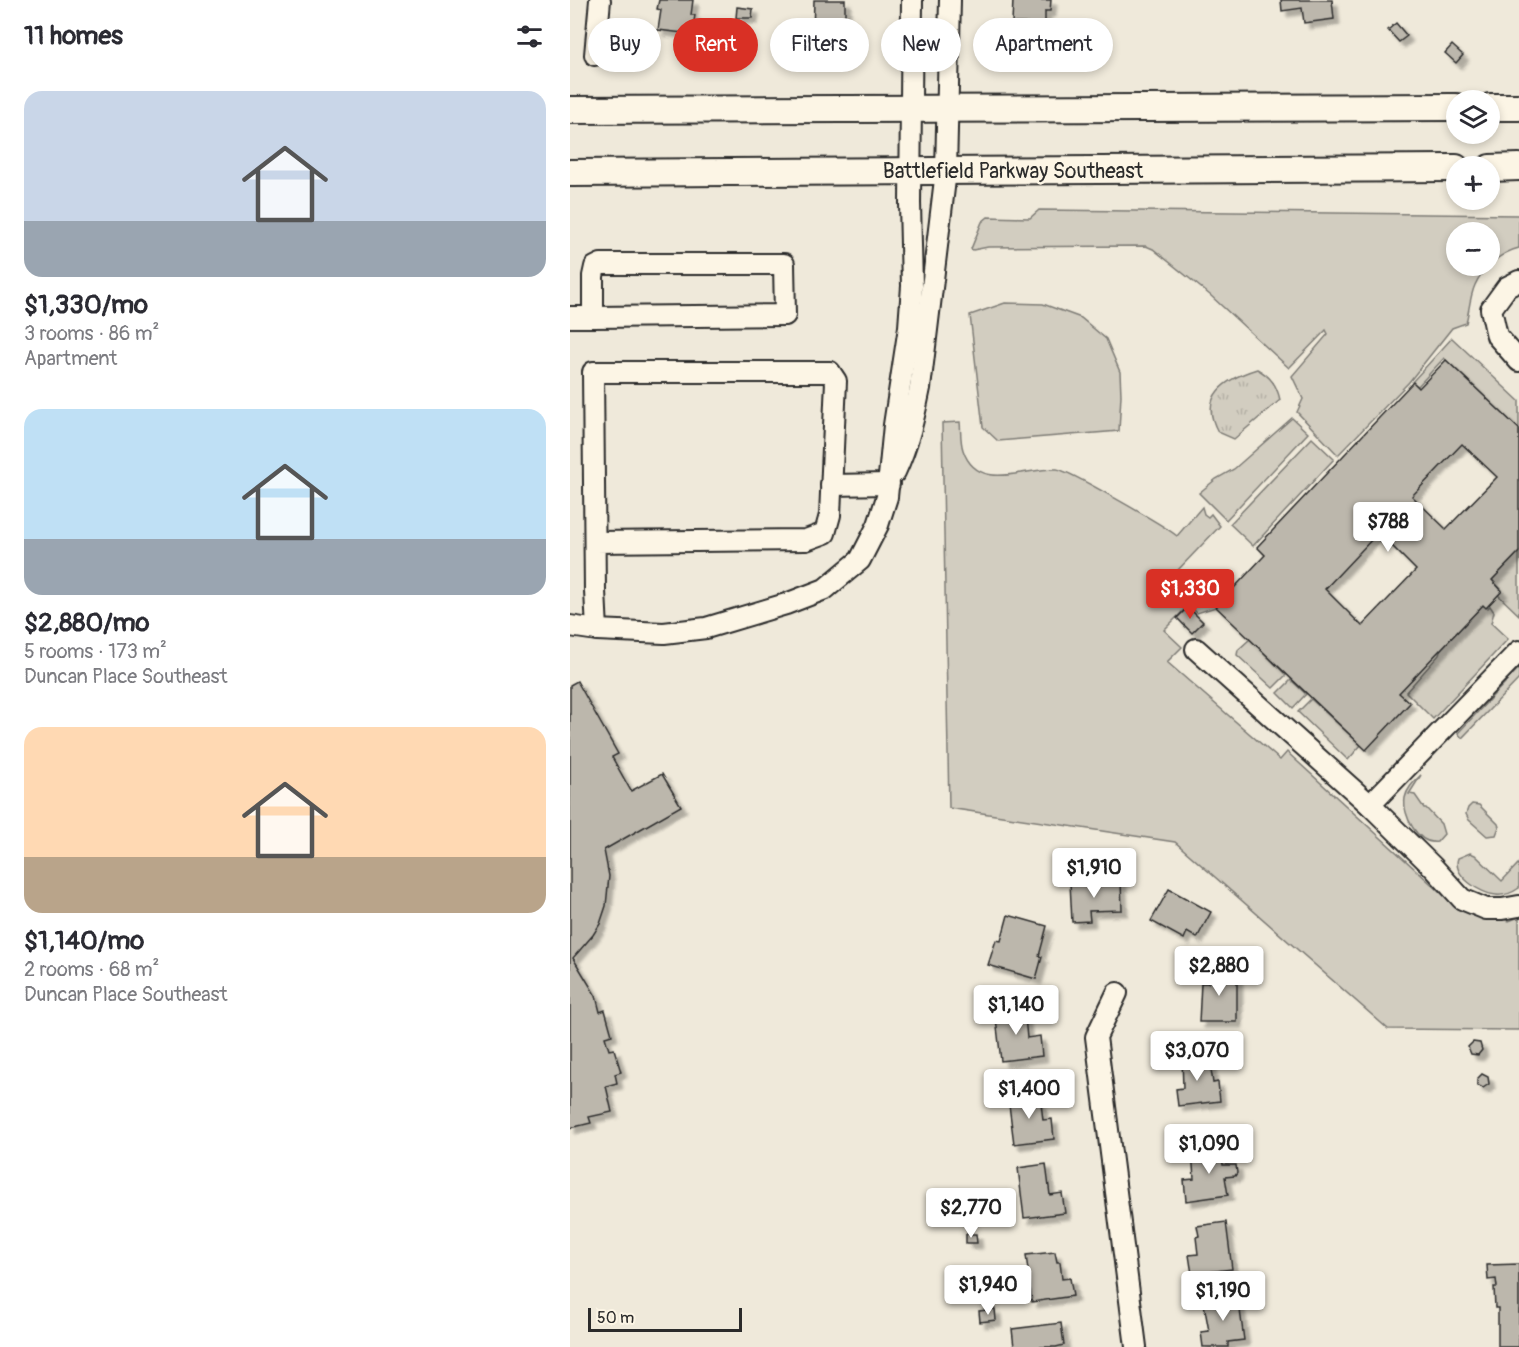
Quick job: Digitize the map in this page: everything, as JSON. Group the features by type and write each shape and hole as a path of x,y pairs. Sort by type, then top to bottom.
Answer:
{"main road":[{"path":"1500,107 1519,106"},
{"path":"570,110 1446,107"},
{"path":"1500,168 1519,167"},
{"name":"Battlefield Parkway Southeast","path":"570,173 1446,168"}],"street":[{"path":"598,18 600,0"},
{"path":"570,626 597,630 664,633 706,627 786,604 825,589 860,560 878,525 889,484 894,425 910,317 912,286 912,0"},
{"path":"889,484 907,446 914,422 946,171 950,0"},
{"path":"570,317 593,317 785,315 784,264 601,264 595,267 593,276 593,317"},
{"path":"1519,281 1507,287 1491,309 1497,336 1519,361"},
{"path":"595,542 806,540 825,533 830,515 836,381 830,372 593,372 595,542 597,630"},
{"path":"831,485 889,484"},
{"path":"1196,649 1370,806 1462,898 1486,909 1519,906"},
{"path":"1370,806 1519,651"},
{"path":"1117,993 1096,1037 1136,1347"}],"green space":[{"path":"1039,210 1519,215 1519,248 1500,256 1500,222 1446,222 1446,276 1480,276 1475,285 1466,323 1452,328 1409,382 1338,455 1297,412 1303,399 1292,376 1328,334 1326,330 1289,368 1210,295 1153,249 1146,246 988,247 973,250 971,249 982,222 988,217 1030,218"},
{"path":"1005,303 1043,304 1081,318 1106,339 1120,372 1119,431 998,441 983,427 970,315"},
{"path":"1452,338 1519,401 1519,429 1444,358 1418,386 1412,382"},
{"path":"1257,369 1272,382 1280,400 1234,439 1218,432 1211,408 1213,399 1225,384"},
{"path":"1292,418 1308,433 1226,520 1199,493 1216,479 1234,469"},
{"path":"960,422 963,450 970,463 980,471 991,475 1004,475 1057,469 1117,499 1177,536 1202,507 1204,514 1208,517 1211,514 1220,526 1178,570 1216,607 1197,613 1189,605 1164,630 1182,647 1167,662 1280,760 1287,752 1450,901 1509,921 1519,917 1519,1030 1388,1029 1175,842 949,808 942,423"},
{"path":"1312,438 1334,459 1253,546 1230,524"},
{"path":"1519,552 1519,615 1498,595 1502,590 1492,580"},
{"path":"1483,605 1488,608 1490,606 1494,612 1491,623 1508,639 1433,719 1406,692 1439,655 1440,650"},
{"path":"1250,639 1286,675 1273,688 1237,655 1238,650"},
{"path":"1519,668 1519,679 1462,738 1458,733"},
{"path":"1291,680 1306,694 1293,708 1278,693"},
{"path":"1311,699 1361,745 1348,760 1298,712"},
{"path":"1421,775 1409,794 1415,795 1424,808 1441,824 1444,834 1437,842 1430,842 1418,834 1406,812 1406,794"},
{"path":"1472,804 1479,805 1498,824 1496,835 1487,836 1469,820 1466,814"},
{"path":"1470,853 1502,881 1519,863 1519,888 1508,894 1499,895 1490,894 1475,887 1463,877 1457,864 1458,858"}],"building":[{"path":"659,0 693,0 691,15 695,15 695,18 673,18 673,32 661,30 661,10 657,9"},
{"path":"814,0 845,0 845,18 813,18"},
{"path":"1013,0 1051,0 1050,11 1045,11 1045,18 1012,18"},
{"path":"1281,0 1332,0 1334,19 1304,23 1302,8 1282,11"},
{"path":"737,7 753,9 752,18 736,18"},
{"path":"1396,23 1407,36 1399,42 1388,30"},
{"path":"1452,45 1463,55 1456,63 1445,53"},
{"path":"1446,360 1519,429 1519,552 1492,580 1502,591 1486,608 1483,605 1399,693 1410,703 1366,750 1216,607 1265,555 1257,547 1413,382 1419,388","holes":["1462,444 1497,477 1446,529 1412,496","1375,536 1381,542 1384,538 1416,570 1362,626 1325,589"]},
{"path":"1188,607 1203,622 1192,633 1177,618"},
{"path":"577,681 618,754 612,757 631,791 662,774 681,806 604,850 609,876 606,906 600,924 573,958 596,996 600,1012 605,1010 612,1035 605,1037 609,1050 614,1049 621,1072 615,1074 617,1083 606,1086 612,1112 589,1117 591,1123 570,1128 570,685"},
{"path":"1121,881 1122,910 1089,911 1090,921 1072,922 1070,883"},
{"path":"1169,889 1211,912 1197,938 1187,932 1184,939 1151,921"},
{"path":"1008,915 1047,926 1036,979 988,965 996,940 1001,941"},
{"path":"1208,970 1237,970 1237,1022 1199,1022 1201,983 1208,983"},
{"path":"1024,1007 1027,1038 1040,1036 1042,1056 1001,1061 995,1010"},
{"path":"1473,1042 1480,1043 1482,1050 1478,1055 1471,1054 1468,1047"},
{"path":"1209,1055 1213,1083 1218,1082 1220,1101 1178,1106 1176,1089 1183,1088 1182,1058"},
{"path":"1482,1074 1488,1077 1489,1084 1483,1088 1477,1085 1477,1079"},
{"path":"1037,1094 1038,1104 1041,1103 1043,1120 1052,1119 1054,1139 1014,1144 1008,1097"},
{"path":"1221,1147 1223,1165 1236,1165 1235,1176 1225,1177 1228,1195 1186,1201 1184,1180 1194,1179 1192,1151"},
{"path":"1046,1164 1050,1195 1062,1193 1065,1213 1024,1218 1018,1168"},
{"path":"1226,1222 1232,1269 1192,1274 1189,1255 1198,1254 1197,1226"},
{"path":"966,1234 976,1234 977,1243 966,1243"},
{"path":"1055,1252 1057,1262 1060,1262 1062,1279 1070,1278 1073,1296 1032,1302 1026,1255"},
{"path":"1519,1264 1519,1347 1498,1347 1498,1308 1495,1308 1494,1287 1497,1287 1496,1279 1488,1280 1487,1265"},
{"path":"1238,1295 1244,1340 1228,1342 1228,1347 1203,1347 1201,1332 1209,1331 1203,1299"},
{"path":"995,1309 996,1320 980,1322 979,1311"},
{"path":"1061,1323 1064,1345 1014,1347 1012,1329"}]}
